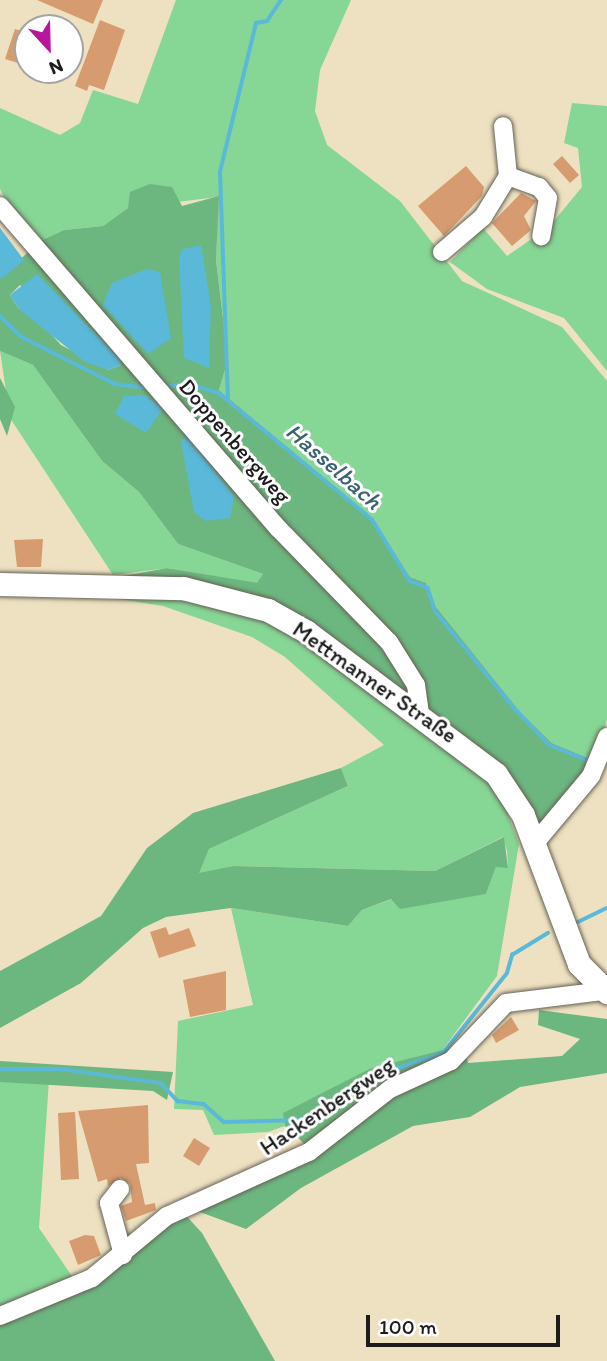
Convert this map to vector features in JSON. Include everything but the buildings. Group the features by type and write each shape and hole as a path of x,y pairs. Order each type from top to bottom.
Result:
{"main road":[{"name":"Mettmanner Straße","path":"0,584 163,586 249,604 284,617 421,712 496,774 535,843 579,964 606,992"}],"street":[{"path":"442,252 483,217 508,176 503,125"},
{"path":"508,176 539,187 548,198 541,236"},
{"name":"Doppenbergweg","path":"0,206 168,401 389,642 416,685 421,712"},
{"path":"535,843 591,776 605,744"},
{"name":"Hackenbergweg","path":"0,1316 62,1294 123,1255 167,1216 270,1174 390,1089 451,1061 506,1003 606,992"},
{"path":"120,1189 109,1203 123,1255"}],"green space":[{"path":"176,0 351,0 320,70 315,111 327,145 400,201 462,281 562,327 607,381 607,720 593,760 552,743 521,713 429,598 425,583 410,577 373,519 219,390 228,360 216,260 218,197 128,208 103,226 64,230 40,241 9,208 0,189 0,108 60,135 80,123 93,90 138,104"},
{"path":"572,103 607,106 607,371 564,318 487,289 450,262 483,228 507,256 549,227 582,187 578,148 564,143"},
{"path":"150,184 172,187 182,206 219,196 216,260 228,360 219,390 373,519 410,577 426,583 429,598 521,713 552,743 593,760 542,826 292,613 113,578 167,568 257,583 263,574 178,544 139,492 102,461 33,365 0,351 0,278 40,241 64,230 103,226 128,208 130,192","holes":["20,285 121,365 108,370 61,345 34,315 19,309 10,295"]},
{"path":"0,351 33,365 102,461 139,492 178,544 263,574 258,584 168,568 113,575 10,418"},
{"path":"0,378 15,407 7,436 0,419"},
{"path":"75,592 171,595 273,620 499,790 519,844 497,976 441,1052 371,1068 284,1113 285,1126 268,1132 214,1135 203,1110 174,1109 178,1021 253,1005 231,908 348,926 362,910 392,899 486,894 496,867 508,867 507,851 503,837 435,871 233,866 198,874 209,849 348,786 341,768 384,745 285,657 252,637 163,606"},
{"path":"341,768 348,786 209,849 199,873 233,866 435,871 504,837 508,868 496,867 486,894 400,909 391,899 362,910 348,926 231,908 166,917 143,928 81,983 0,1028 0,971 101,916 147,848 193,813"},
{"path":"539,1010 607,1019 607,1073 520,1087 470,1117 413,1126 301,1188 246,1229 189,1208 310,1149 285,1126 283,1113 371,1068 464,1045 468,1063 562,1056 580,1039 538,1025"},
{"path":"0,1061 173,1072 167,1100 153,1091 0,1082"},
{"path":"49,1080 39,1228 76,1282 0,1313 0,1082"},
{"path":"180,1209 202,1233 275,1361 0,1361 0,1313 64,1295"}],"water":[{"path":"0,228 24,260 3,278 0,278"},
{"path":"201,245 211,306 209,368 184,358 179,258 182,249"},
{"path":"147,269 160,272 171,338 148,354 103,305 112,283"},
{"path":"37,274 119,358 121,365 108,370 85,362 19,309 10,295"},
{"path":"144,395 163,408 146,433 115,414 124,396"},
{"path":"187,436 234,496 230,518 206,521 194,512 181,441"}],"waterway":[{"path":"228,401 220,172 256,23 267,21 281,0"},
{"name":"Hasselbach","path":"0,316 22,337 115,384 149,388"},
{"name":"Hasselbach","path":"164,387 189,384 219,393 372,519 410,581 428,588 436,612 517,711 550,745 592,762"},
{"path":"578,922 607,908"},
{"path":"0,1069 61,1069 161,1083 178,1101 204,1104 224,1122 301,1120 328,1112 360,1081 443,1053 507,973 512,955 548,933"}]}
